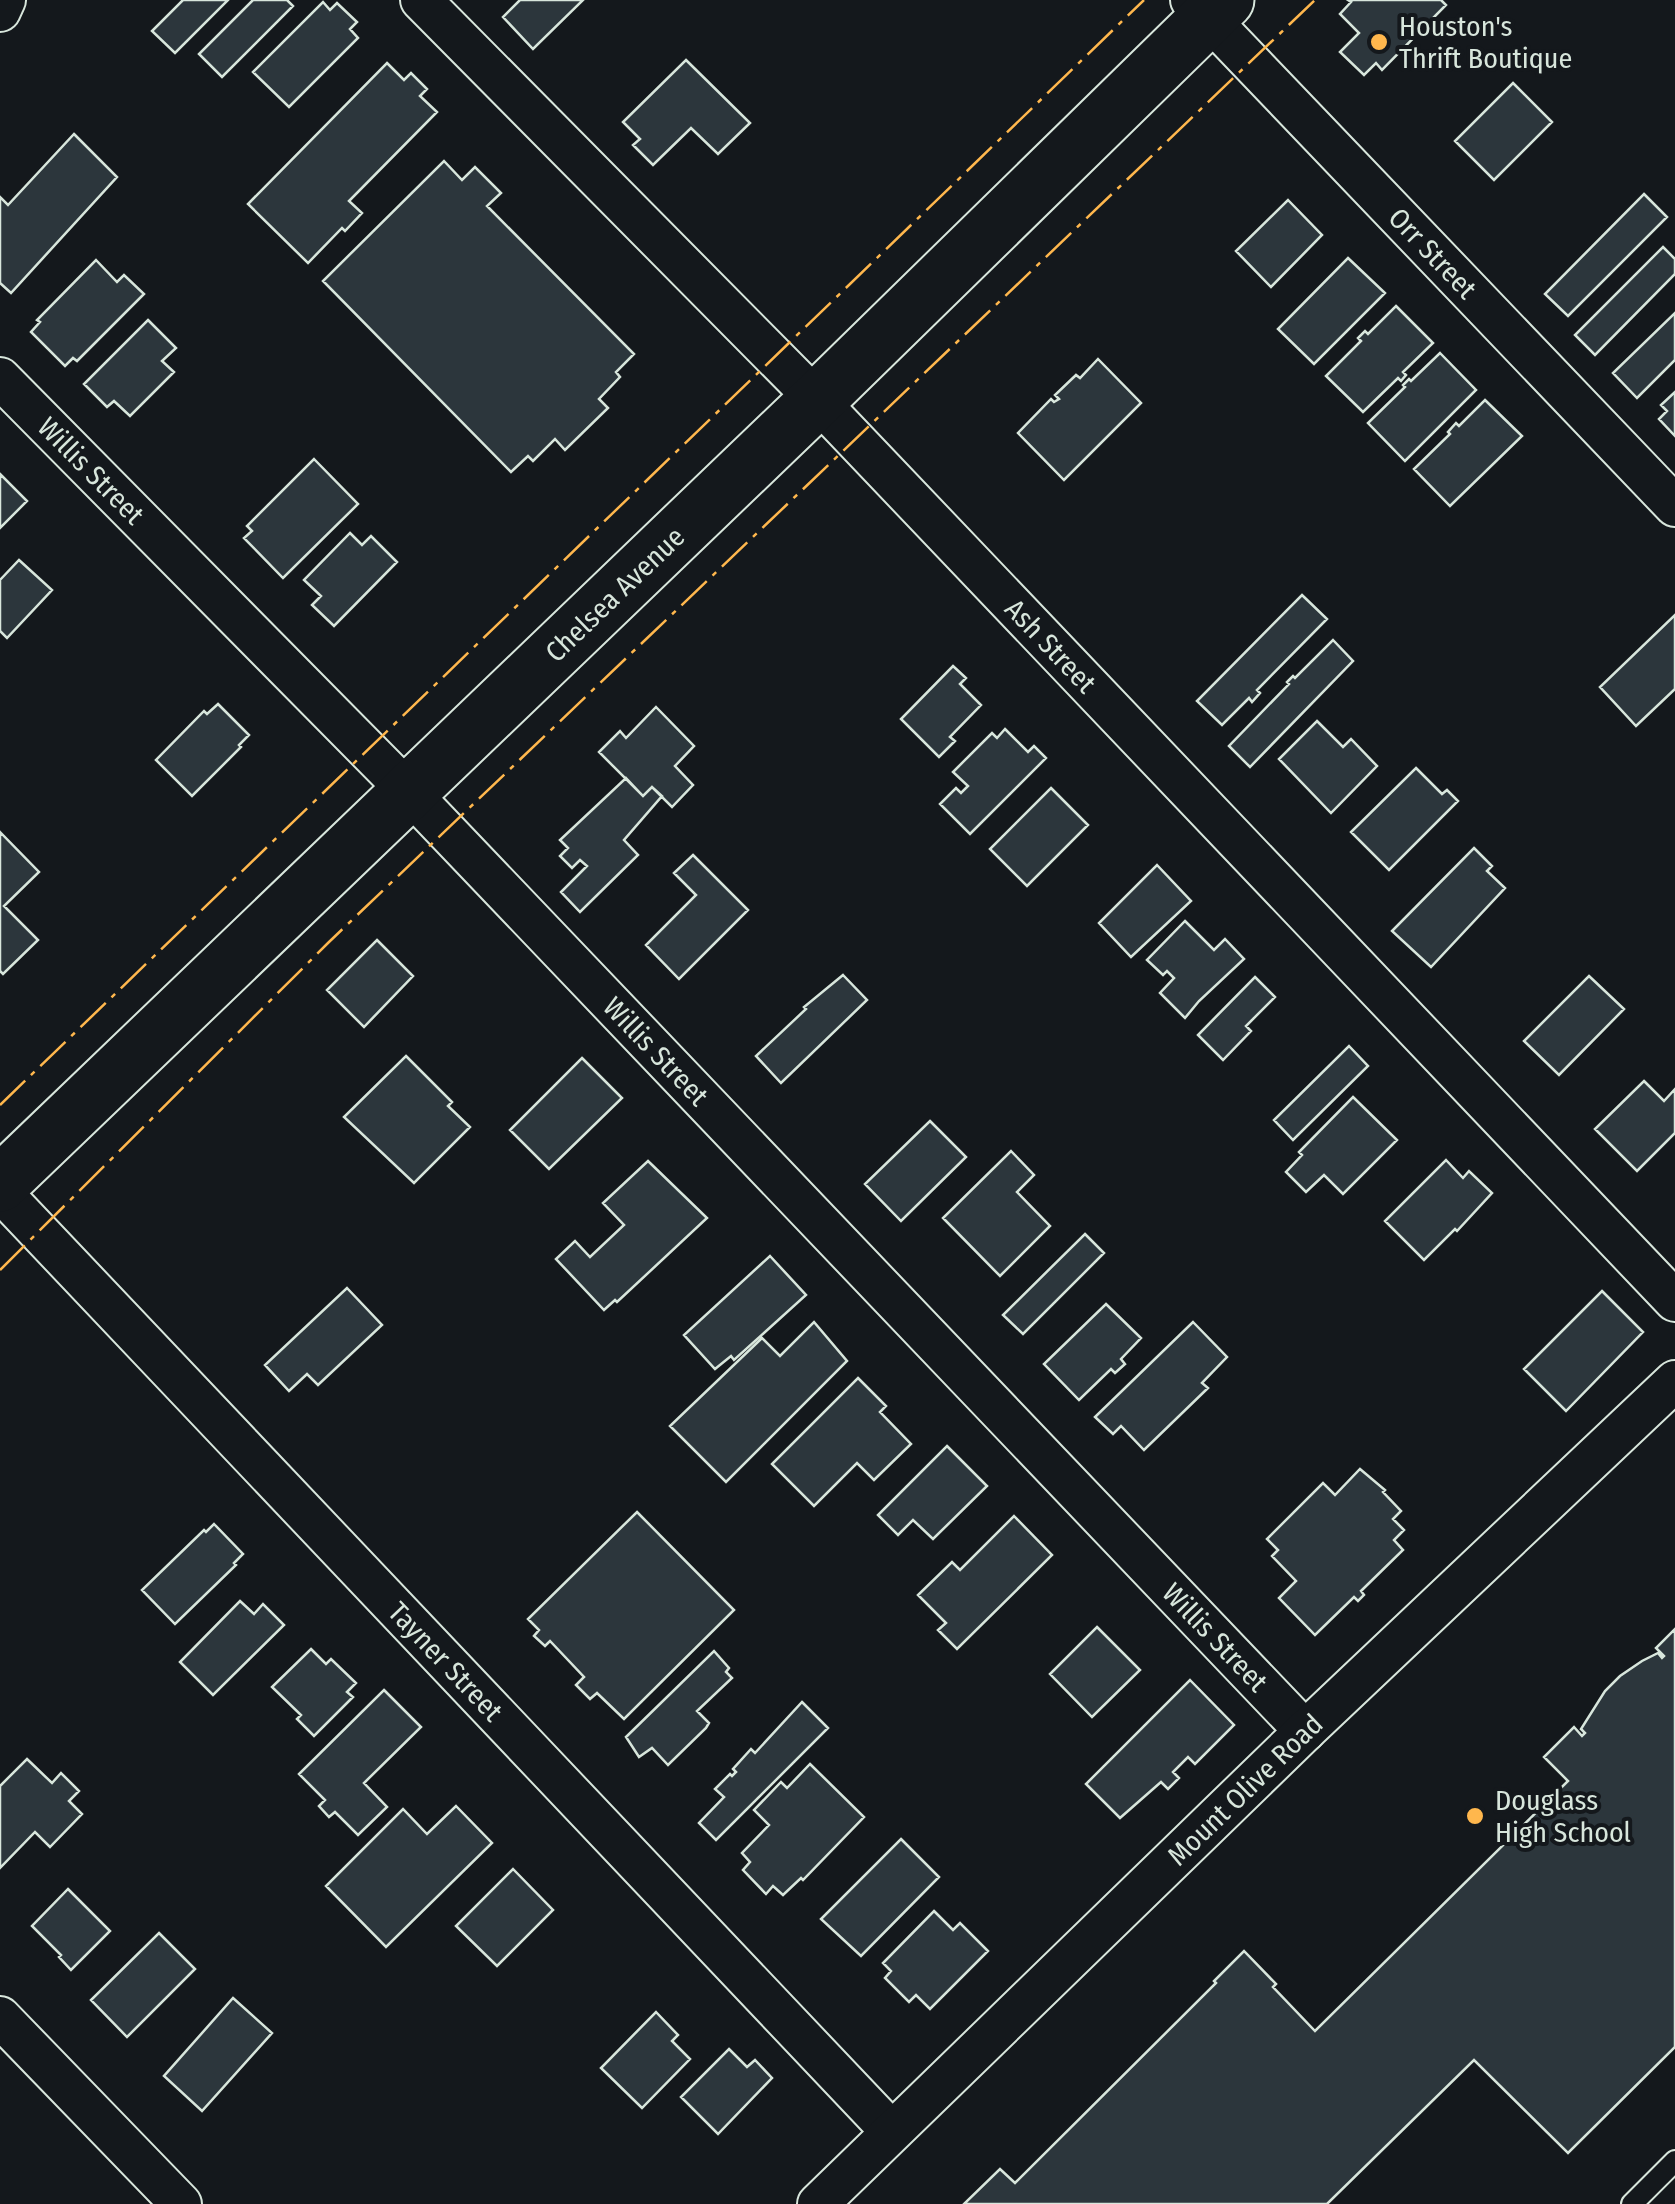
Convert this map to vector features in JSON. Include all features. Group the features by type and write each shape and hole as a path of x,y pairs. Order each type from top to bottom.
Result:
{"main road":[{"name":"Chelsea Avenue","path":"0,1188 817,400 1208,6"}],"street":[{"path":"0,11 5,0"},
{"name":"Ash Street","path":"421,0 817,400 1675,1301"},
{"name":"Orr Street","path":"1208,6 1675,506"},
{"name":"Willis Street","path":"0,378 409,792 1305,1731"},
{"name":"Tayner Street","path":"0,1188 892,2130"},
{"name":"Mount Olive Road","path":"818,2204 1305,1731 1675,1381"},
{"path":"0,2016 181,2204"}],"lane":[{"path":"1632,2204 1675,2160"}],"building":[{"path":"183,0 228,0 175,53 152,31"},
{"path":"253,0 287,0 293,6 222,77 199,54"},
{"path":"520,0 583,0 533,49 503,17"},
{"name":"Houston's Thrift Boutique","path":"1348,0 1441,0 1446,5 1382,70 1376,63 1364,75 1340,52 1359,33 1340,14 1351,2"},
{"path":"323,2 330,10 337,3 357,22 350,29 358,38 289,107 253,72"},
{"path":"686,60 750,123 718,154 691,128 653,165 633,145 640,139 623,122"},
{"path":"387,63 404,80 411,73 427,89 420,96 437,112 349,201 362,213 308,263 248,204"},
{"path":"1513,83 1552,122 1494,180 1455,141"},
{"path":"74,134 117,177 11,293 0,283 0,197 8,205"},
{"path":"444,161 462,180 475,167 501,193 487,206 634,354 616,372 620,377 599,399 608,408 565,450 555,439 533,461 528,456 511,472 323,281"},
{"path":"1644,194 1667,217 1568,316 1545,294"},
{"path":"1288,200 1322,235 1271,287 1236,251"},
{"path":"1663,247 1675,259 1675,274 1595,355 1575,335"},
{"path":"1348,258 1385,293 1314,364 1278,329"},
{"path":"96,260 117,282 124,275 144,294 77,361 73,358 65,366 31,332 40,322 37,320"},
{"path":"1396,306 1433,343 1403,372 1406,375 1401,381 1398,378 1363,412 1326,376 1361,341 1358,338 1365,331 1368,334"},
{"path":"1675,313 1675,360 1637,398 1613,373"},
{"path":"148,320 176,348 162,361 174,372 130,416 114,401 107,407 84,384"},
{"path":"1440,353 1476,390 1405,461 1368,423"},
{"path":"1098,359 1141,403 1064,480 1018,433 1051,399 1059,399 1055,395 1076,375 1080,378"},
{"path":"1675,392 1675,436 1659,419 1667,411 1661,405"},
{"path":"1485,400 1522,436 1450,506 1414,469 1456,423 1459,426"},
{"path":"314,459 358,504 283,578 244,538 252,531 247,526"},
{"path":"0,474 27,501 0,528"},
{"path":"350,533 362,545 371,536 397,562 334,626 312,605 321,596 304,580"},
{"path":"19,560 52,590 7,638 0,631 0,580"},
{"path":"1302,595 1327,619 1257,690 1260,693 1252,702 1249,698 1222,725 1197,701"},
{"path":"1675,615 1675,689 1636,726 1600,687"},
{"path":"1333,640 1353,661 1250,767 1229,746 1287,682"},
{"path":"953,666 966,678 960,684 981,705 950,737 955,741 939,757 901,719"},
{"path":"218,704 249,735 192,796 156,760 204,711 207,714"},
{"path":"656,707 694,746 675,766 693,785 672,807 652,787 643,796 599,752 620,731 626,738"},
{"path":"1317,721 1343,747 1351,739 1377,766 1331,813 1279,759"},
{"path":"1005,729 1028,752 1034,746 1046,758 970,834 940,804 956,788 961,793 968,786 953,772 992,733 997,738"},
{"path":"1416,768 1442,794 1447,790 1458,801 1389,870 1351,832"},
{"path":"626,778 643,796 652,787 662,796 624,840 638,855 580,912 561,892 587,866 580,860 572,868 560,856 568,848 560,840"},
{"path":"1051,788 1088,825 1027,886 990,849"},
{"path":"0,832 39,872 4,906 38,940 3,974 0,971"},
{"path":"1474,848 1492,866 1487,871 1505,888 1431,967 1392,931"},
{"path":"693,855 748,910 679,979 646,945 696,895 674,873"},
{"path":"1157,865 1191,901 1131,957 1099,923"},
{"path":"1185,921 1214,950 1225,939 1244,959 1185,1018 1160,993 1174,978 1167,971 1163,975 1147,960"},
{"path":"377,940 413,976 364,1027 327,990"},
{"path":"843,975 867,1000 781,1083 756,1056 804,1007"},
{"path":"1589,976 1624,1009 1559,1075 1524,1041"},
{"path":"1255,977 1275,997 1246,1026 1251,1031 1223,1060 1198,1035"},
{"path":"1349,1046 1368,1066 1293,1140 1274,1120"},
{"path":"406,1056 452,1102 448,1106 470,1127 414,1183 344,1117"},
{"path":"582,1058 622,1098 549,1169 510,1130"},
{"path":"1644,1081 1664,1101 1675,1089 1675,1133 1637,1171 1595,1129"},
{"path":"1353,1097 1397,1140 1343,1194 1324,1175 1306,1192 1286,1172 1302,1155 1299,1152"},
{"path":"930,1121 966,1157 901,1221 865,1184"},
{"path":"1011,1151 1034,1175 1017,1192 1050,1226 1000,1276 943,1218"},
{"path":"1446,1160 1463,1178 1469,1171 1492,1193 1424,1260 1385,1221"},
{"path":"648,1161 707,1218 604,1310 556,1259 575,1241 590,1257 624,1225 603,1203"},
{"path":"1085,1234 1104,1253 1023,1334 1003,1315"},
{"path":"770,1256 806,1295 734,1360 731,1356 715,1369 684,1335"},
{"path":"347,1288 382,1325 318,1385 307,1374 289,1391 265,1365"},
{"path":"1602,1291 1643,1332 1566,1411 1524,1369"},
{"path":"1106,1304 1141,1338 1121,1359 1125,1364 1115,1373 1111,1369 1079,1400 1044,1364"},
{"path":"814,1322 847,1361 726,1482 670,1426 762,1338 780,1356"},
{"path":"1193,1322 1227,1357 1202,1383 1208,1388 1144,1450 1121,1426 1113,1434 1095,1417"},
{"path":"858,1378 886,1406 880,1412 911,1444 874,1480 857,1463 814,1506 772,1464"},
{"path":"947,1446 987,1486 933,1539 913,1520 898,1535 878,1515"},
{"path":"1360,1469 1385,1490 1401,1511 1393,1519 1404,1530 1394,1540 1403,1550 1361,1591 1364,1595 1358,1601 1354,1597 1315,1635 1279,1598 1296,1581 1272,1556 1278,1550 1267,1539 1323,1483 1335,1495"},
{"path":"637,1512 734,1610 624,1719 597,1693 590,1699 576,1685 584,1677 550,1641 545,1646 534,1636 539,1630 528,1619"},
{"path":"1014,1516 1052,1555 957,1649 938,1630 946,1623 918,1595 952,1562 960,1570"},
{"path":"214,1524 243,1554 175,1624 142,1590"},
{"path":"240,1601 254,1614 263,1604 284,1625 213,1695 180,1662"},
{"path":"1097,1627 1140,1670 1092,1717 1050,1674"},
{"path":"1675,1629 1675,2047 1568,2153 1474,2060 1327,2204 964,2204 1000,2169 1015,2183 1244,1951 1315,2031 1568,1781 1544,1757 1574,1727 1582,1736 1585,1733 1581,1729 1605,1691 1620,1676 1658,1653 1662,1658 1656,1648"},
{"path":"311,1649 326,1664 331,1659 356,1683 347,1692 353,1697 314,1736 297,1719 301,1715 272,1687"},
{"path":"714,1651 729,1668 726,1672 732,1678 697,1711 709,1723 706,1728 668,1765 652,1748 639,1757 626,1737"},
{"path":"1190,1680 1234,1725 1195,1764 1188,1757 1173,1772 1179,1778 1168,1789 1161,1782 1120,1818 1086,1784"},
{"path":"384,1690 421,1727 364,1783 387,1807 358,1835 335,1812 329,1817 319,1806 325,1800 299,1774"},
{"path":"802,1702 828,1728 716,1840 699,1823 724,1797 715,1789"},
{"path":"27,1759 52,1783 61,1773 79,1791 69,1801 82,1814 50,1847 35,1832 0,1868 0,1786"},
{"path":"810,1764 864,1817 803,1880 783,1895 773,1886 766,1894 743,1870 750,1862 742,1853 769,1825 754,1810 781,1782 787,1788"},
{"path":"456,1806 492,1843 386,1947 326,1886 403,1809 427,1834"},
{"path":"901,1839 939,1877 861,1956 821,1919"},
{"path":"513,1869 553,1910 497,1966 456,1926"},
{"path":"68,1889 110,1931 71,1970 32,1926"},
{"path":"934,1911 953,1930 960,1923 988,1951 930,2009 916,1995 909,2002 885,1978 891,1971 883,1963"},
{"path":"159,1933 195,1969 127,2037 91,2000"},
{"path":"233,1998 272,2033 202,2111 164,2076"},
{"path":"656,2012 678,2035 672,2041 690,2059 642,2108 601,2068"},
{"path":"729,2049 747,2067 755,2060 772,2078 718,2134 681,2097"}],"power":[{"path":"0,1105 1144,0"},
{"path":"0,1270 329,942 1315,0"}],"place":[{"name":"Houston's Thrift Boutique","path":"1379,42"},
{"name":"Douglass High School","path":"1475,1816"}]}
